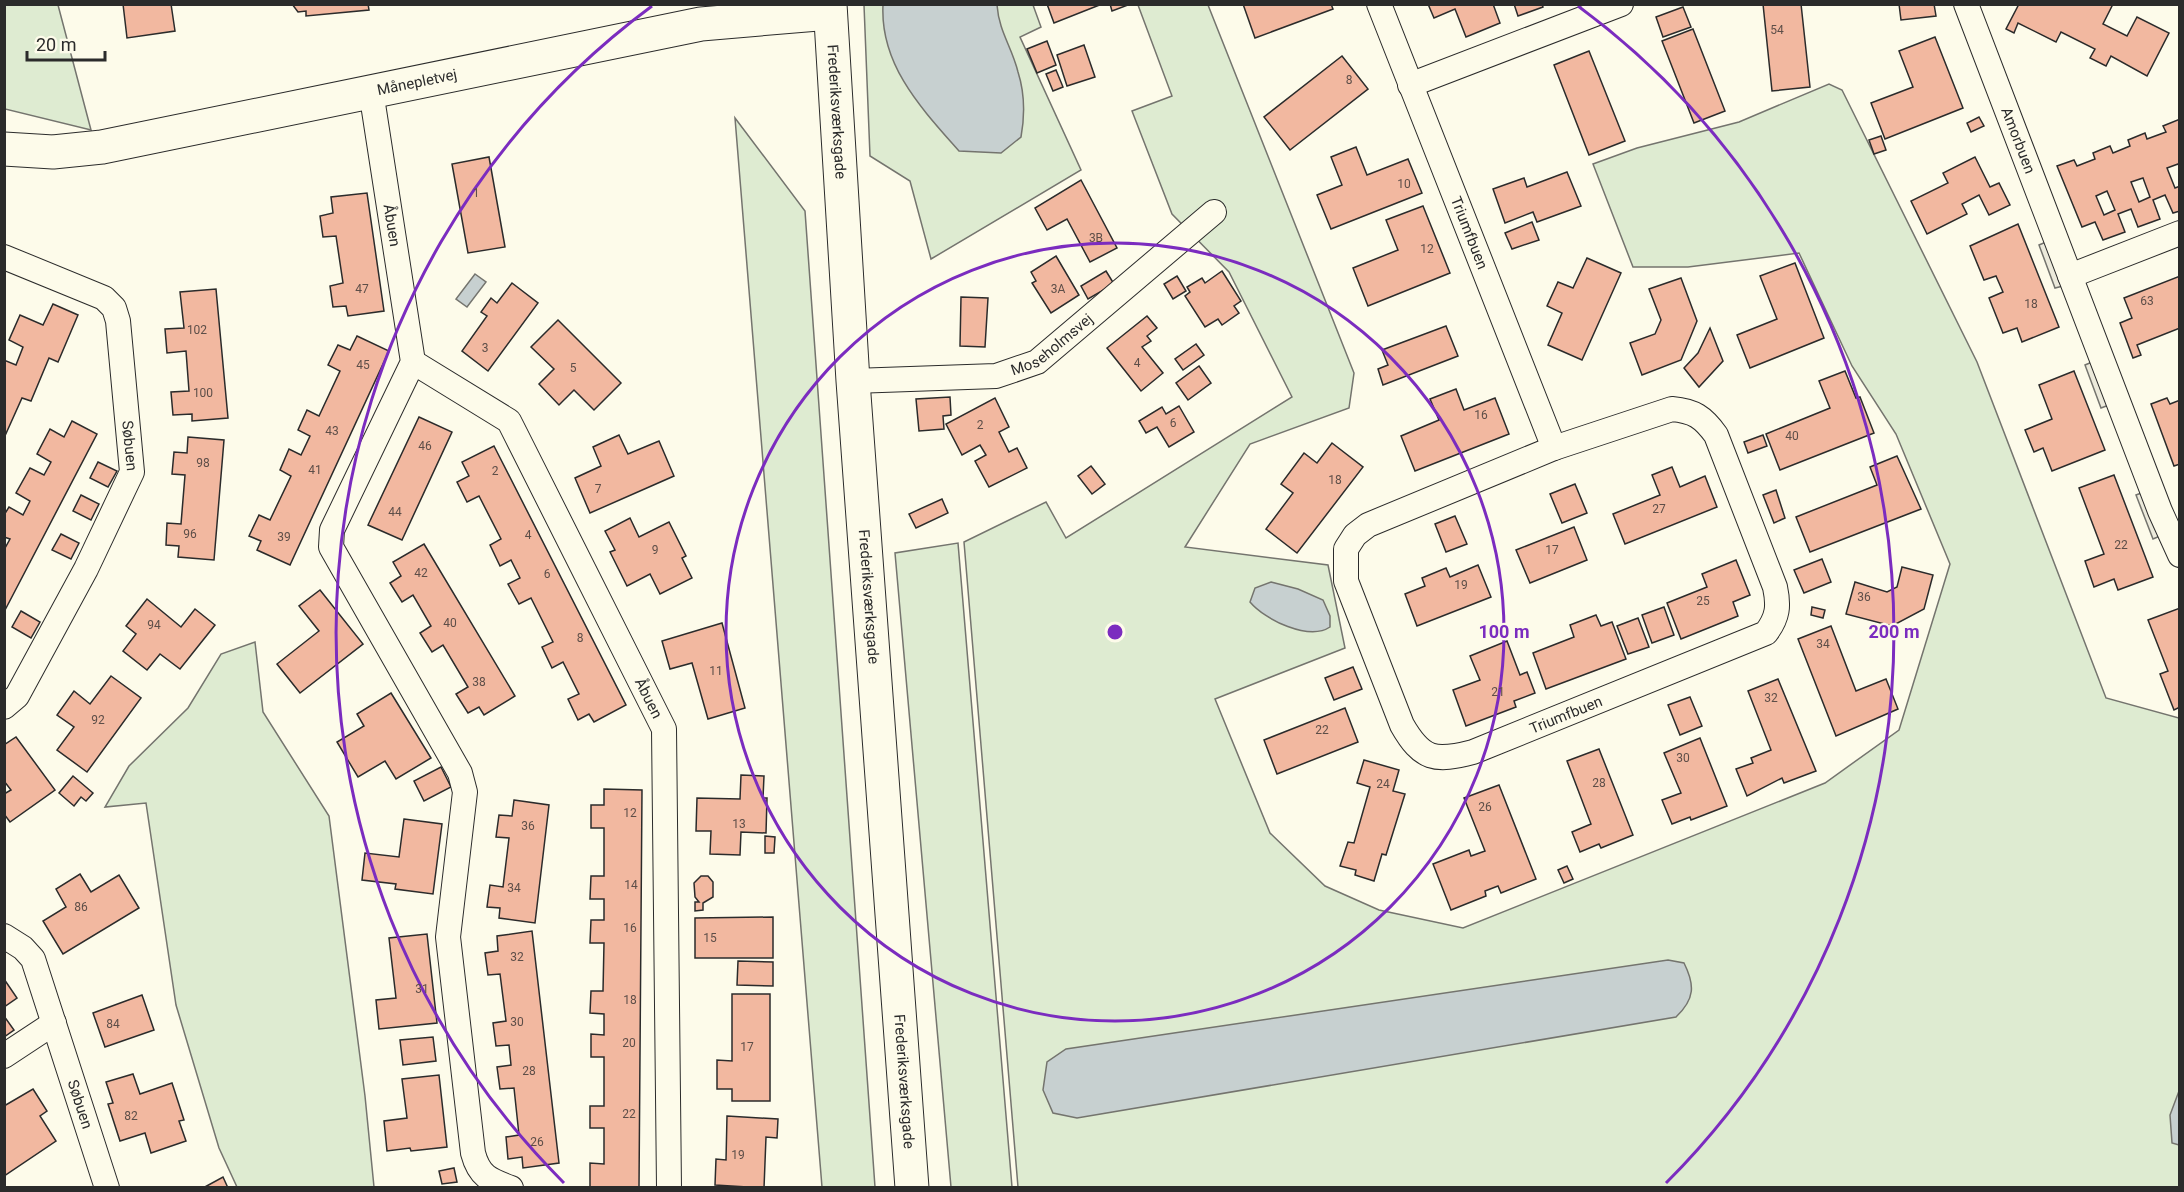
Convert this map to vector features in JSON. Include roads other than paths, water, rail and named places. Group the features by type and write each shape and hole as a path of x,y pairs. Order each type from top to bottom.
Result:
{"street":[{"name":"Triumfbuen","path":"1379,4 1554,448"},
{"path":"1410,86 1621,4"},
{"name":"Amorbuen","path":"1966,4 2070,276 2170,507 2180,555"},
{"name":"Månepletvej","path":"4,148 53,152 102,147 701,24 830,9"},
{"name":"Frederiksværksgade","path":"830,9 853,381 912,1188"},
{"name":"Åbuen","path":"371,91 413,362 508,422 664,729 669,1188"},
{"name":"Moseholmsvej","path":"853,381 996,376 1037,362 1214,212"},
{"path":"2070,276 2180,233"},
{"name":"Søbuen","path":"4,256 104,298 114,308 118,321 132,472 86,569 41,652 17,696 4,707"},
{"path":"413,362 332,530 331,547 460,773 465,792 448,937 473,1153 481,1174 511,1188"},
{"name":"Triumfbuen","path":"1672,409 1688,410 1704,418 1716,435 1775,587 1778,603 1776,619 1766,633 1751,641 1473,752 1454,757 1424,753 1414,747 1402,725 1346,581 1346,549 1355,535 1368,525 1554,448 1672,409"},
{"name":"Søbuen","path":"4,936 23,948 33,959 107,1188"},
{"path":"4,1056 54,1023"}]}
